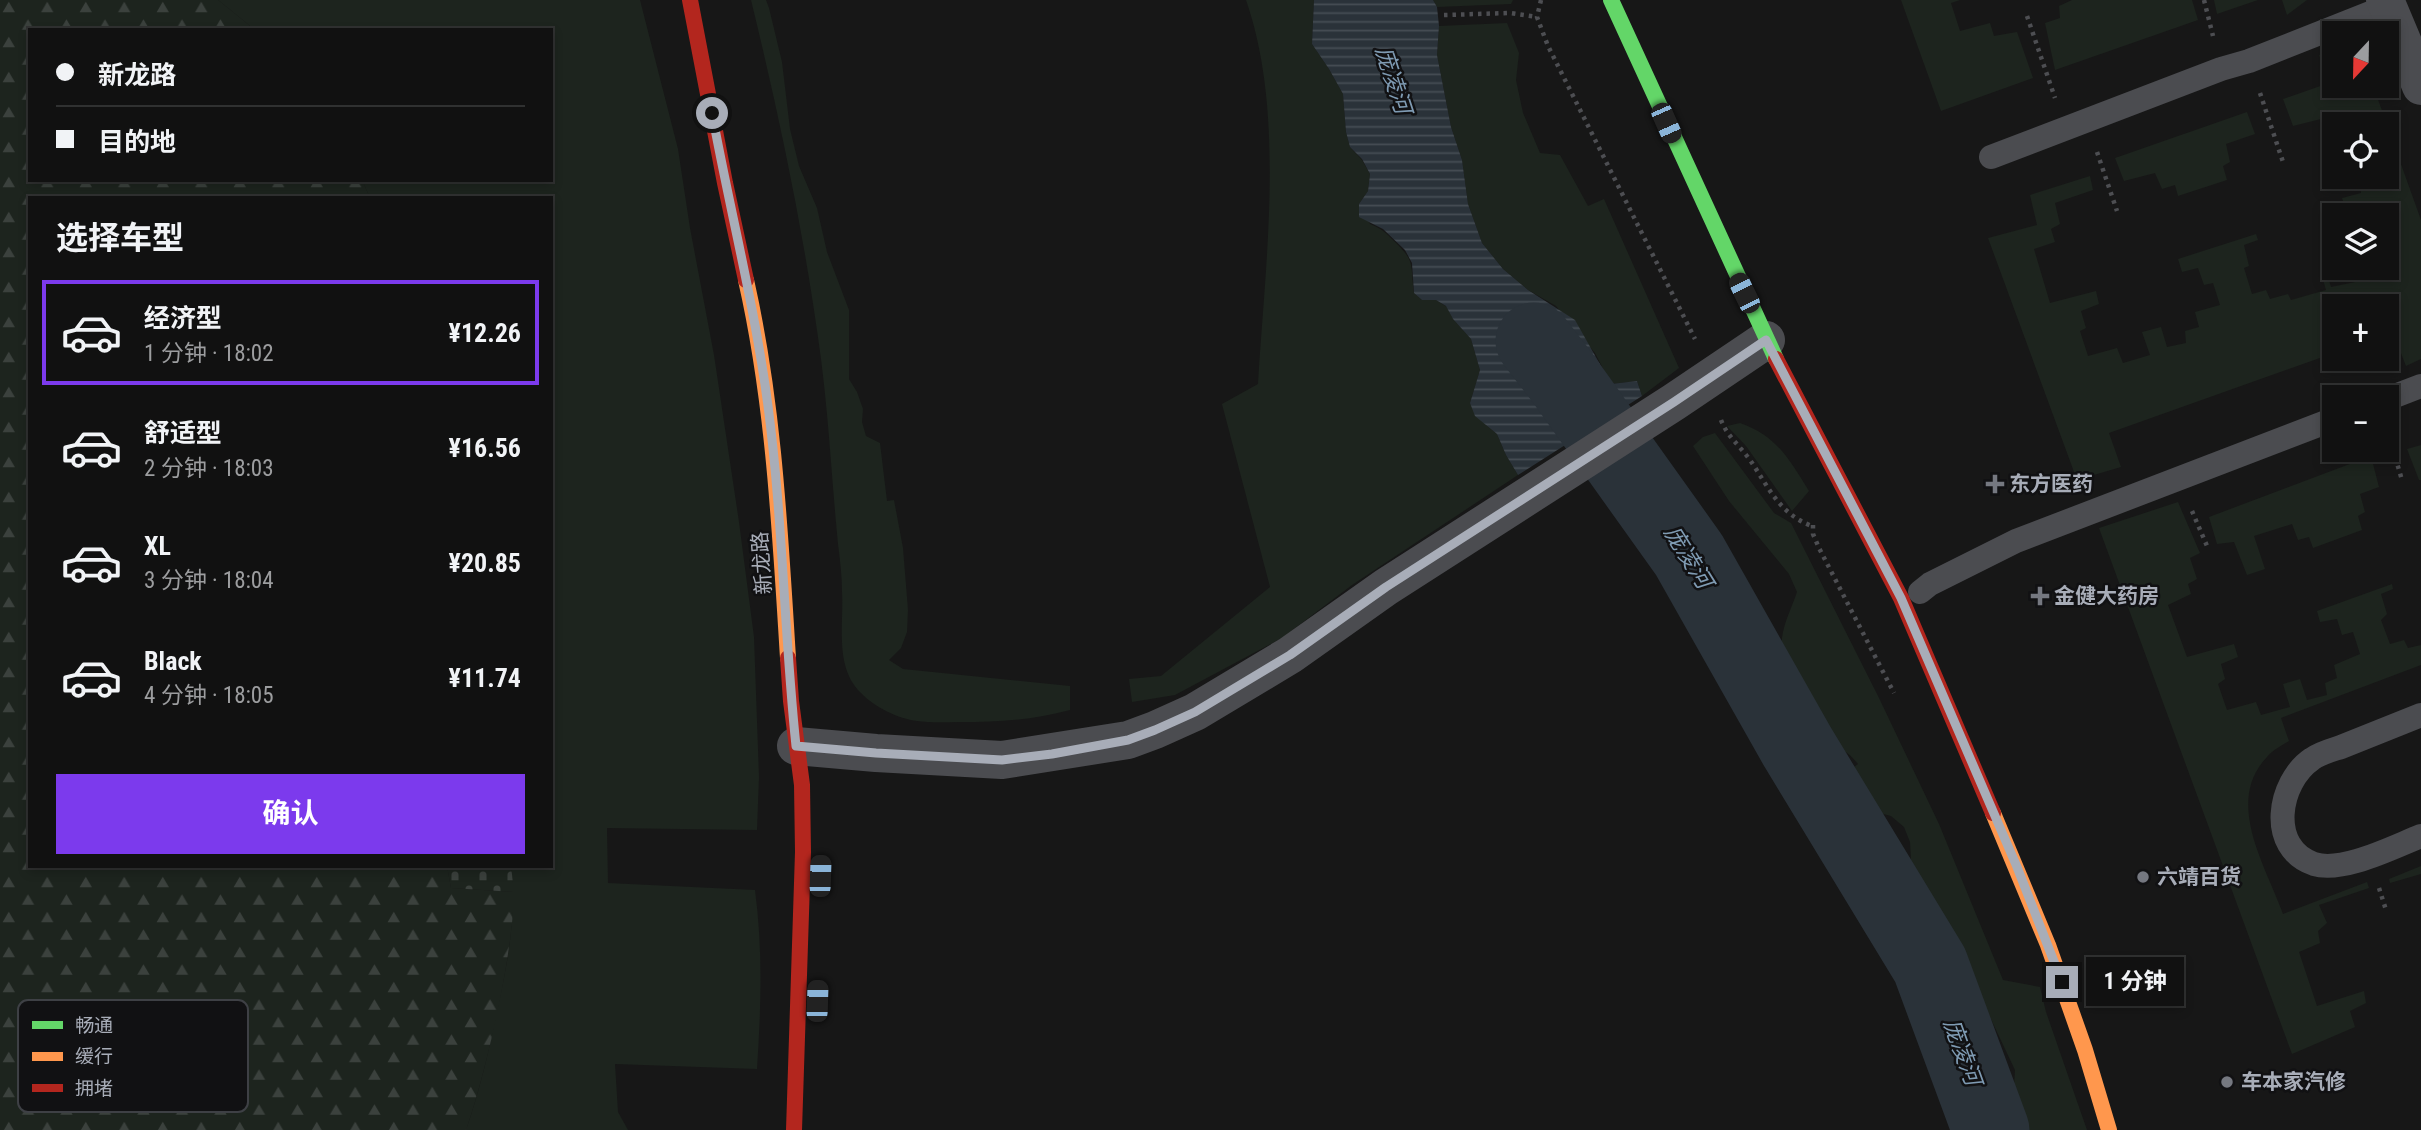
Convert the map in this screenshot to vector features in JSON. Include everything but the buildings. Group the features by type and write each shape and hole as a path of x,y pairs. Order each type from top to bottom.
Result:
{"street":[{"name":"新龙路","path":"690,0 725,183 754,315 768,406 778,505 810,747 802,785 803,852 794,1130"},
{"path":"1611,0 1766,340 1901,598 1947,702 2048,945 2085,1050 2109,1130"},
{"path":"2387,3 2421,86"},
{"path":"810,747 1002,760 1128,740 1195,712 1290,655 1386,587 1766,340"}],"lane":[{"path":"1991,157 2221,69 2249,61 2387,3"},
{"path":"2399,394 2421,386"},
{"path":"1920,592 1930,583 2016,541 2322,424"},
{"path":"2421,715 2312,758 2291,781 2282,807 2283,833 2297,855 2315,864 2336,865 2369,858 2421,836"}],"path":[{"path":"1541,0 1536,17 1702,353 1689,392 1750,460 1773,497 1792,516 1812,526"},
{"path":"1444,15 1510,13 1536,17"},
{"path":"2027,16 2117,211"},
{"path":"2249,61 2284,165"},
{"path":"2397,462 2402,480"}],"green space":[{"path":"0,0 218,0 253,28 28,28 28,182 363,182 369,196 28,196 28,868 447,868 451,888 514,892 506,969 497,1015 466,1130 0,1130"},
{"path":"218,0 640,0 678,149 714,355 754,637 759,777 757,830 607,828 608,883 755,890 759,935 760,1024 757,1069 615,1064 618,1112 628,1130 466,1130 486,1059 507,960 513,904 511,868 553,868 553,196 369,196 363,182 553,182 553,28 253,28"},
{"path":"751,0 766,0 769,8 782,62 790,129 799,166 817,208 827,252 849,310 849,379 863,409 862,422 866,436 880,443 887,501 894,500 903,548 908,610 907,632 901,648 889,660 903,669 1070,686 1070,710 1002,721 910,720 887,712 866,698 847,671 842,645 842,580 815,314 791,179"},
{"path":"1246,0 1314,0 1312,44 1343,94 1350,147 1370,174 1368,191 1359,204 1370,224 1387,234 1408,258 1412,268 1414,293 1422,300 1436,300 1447,307 1453,319 1471,339 1480,370 1470,403 1486,425 1497,434 1518,475 1352,585 1282,638 1175,695 1132,702 1129,679 1161,676 1270,587 1222,404 1258,384 1268,240 1270,190 1266,91"},
{"path":"1433,0 1513,0 1511,4 1437,7"},
{"path":"1901,0 1960,0 1951,3 1960,31 1990,23 1994,36 2017,32 2033,78 1941,111"},
{"path":"2072,0 2192,0 2198,20 2055,70 2045,23 2060,18 2059,6"},
{"path":"2214,0 2258,0 2217,14"},
{"path":"2282,0 2307,0 2287,15"},
{"path":"1507,23 1519,53 1516,80 1523,113 1540,153 1560,155 1588,206 1604,199 1679,368 1642,396 1637,381 1611,384 1595,353 1556,306 1528,290 1503,269 1482,243 1468,204 1462,160 1451,127 1437,55 1439,26"},
{"path":"2322,85 2322,98 2377,98 2383,112 2322,112 2322,119 2293,126 2283,99"},
{"path":"2247,112 2255,134 2226,144 2230,162 2223,166 2227,180 2178,196 2175,185 2162,189 2155,173 2124,181 2115,158"},
{"path":"2399,159 2421,220 2421,359 2406,366 2399,348 2399,294 2322,294 2322,357 2109,433 2121,467 2077,480 1988,238 2037,225 2030,195 2090,176 2093,190 2055,203 2060,224 2051,229 2055,242 2034,249 2050,303 2096,291 2099,304 2081,311 2086,328 2080,331 2088,356 2117,348 2123,363 2150,355 2142,332 2161,327 2167,347 2186,343 2185,331 2199,327 2195,312 2220,305 2213,283 2204,285 2198,268 2182,272 2178,259 2256,234 2258,240 2244,245 2249,266 2244,268 2252,294 2266,290 2270,299 2288,294 2291,300 2326,290 2323,280 2329,280 2331,287 2360,280 2399,280 2399,203 2344,203 2342,198 2361,193 2360,189 2399,189"},
{"path":"1740,423 1753,428 1773,442 1809,491 1792,511 1746,446 1727,426"},
{"path":"1715,433 1774,513 1791,523 1939,824 2003,980 2040,987 2046,1012 2087,1130 2016,1130 2013,1104 2015,1070 1989,1015 1963,970 1960,944 1912,877 1910,842 1904,827 1891,816 1860,808 1848,795 1845,782 1850,770 1858,764 1843,750 1818,738 1796,705 1783,663 1782,638 1797,592 1789,574 1729,501 1693,446 1703,437"},
{"path":"2421,445 2421,480 2419,480 2407,449"},
{"path":"2355,462 2373,462 2379,487 2360,494 2365,512 2358,516 2362,530 2313,548 2309,537 2298,540 2292,524 2254,536 2265,569 2247,575 2234,542 2217,544 2209,517"},
{"path":"2178,502 2200,553 2190,558 2197,579 2188,584 2191,594 2168,605 2187,657 2234,644 2238,657 2221,664 2225,679 2218,684 2227,710 2256,702 2261,715 2290,707 2283,684 2300,679 2307,700 2327,695 2325,683 2337,678 2334,665 2360,654 2353,632 2342,635 2337,619 2320,622 2317,611 2392,584 2393,589 2381,594 2387,614 2381,620 2390,644 2404,640 2408,648 2421,645 2421,665 2281,718 2289,741 2269,755 2255,775 2249,794 2252,834 2283,914 2367,882 2369,888 2319,905 2327,923 2318,931 2320,943 2299,952 2317,1006 2364,991 2366,1003 2350,1011 2355,1027 2292,1054 2099,528"},
{"path":"2421,866 2421,874 2390,883 2389,879"},
{"path":"447,868 511,868 514,892 451,888"}],"water":[{"path":"1314,0 1433,0 1437,7 1439,26 1437,55 1451,127 1462,160 1468,204 1482,243 1503,269 1528,290 1575,320 1611,384 1637,381 1642,396 1518,475 1497,434 1475,416 1470,403 1480,370 1471,339 1453,319 1446,306 1436,300 1422,300 1414,293 1412,263 1405,250 1383,229 1359,217 1359,204 1368,191 1370,174 1362,159 1350,147 1343,94 1312,44"}],"waterway":[{"name":"庞凌河","path":"1534,341 1689,555 1797,746 1930,965 1991,1130"}],"traffic: fast":[{"path":"1611,0 1776,359"}],"traffic: slow":[{"path":"746,280 756,327 769,421 779,515 788,658"},
{"path":"1993,813 2048,945 2085,1050 2109,1130"}],"traffic: jam":[{"path":"690,0 746,280"},
{"path":"1776,359 1901,598 1993,813"},
{"path":"788,658 802,785 803,852 794,1130"}],"place":[{"name":"东方医药","path":"1995,484"},
{"name":"金健大药房","path":"2040,596"},
{"name":"六靖百货","path":"2143,877"},
{"name":"车本家汽修","path":"2227,1082"}],"route":[{"path":"712,113 754,315 768,406 785,583 796,746 1002,760 1128,740 1155,730 1195,712 1290,655 1386,587 1766,340 1901,598 2017,867 2062,982"}]}
